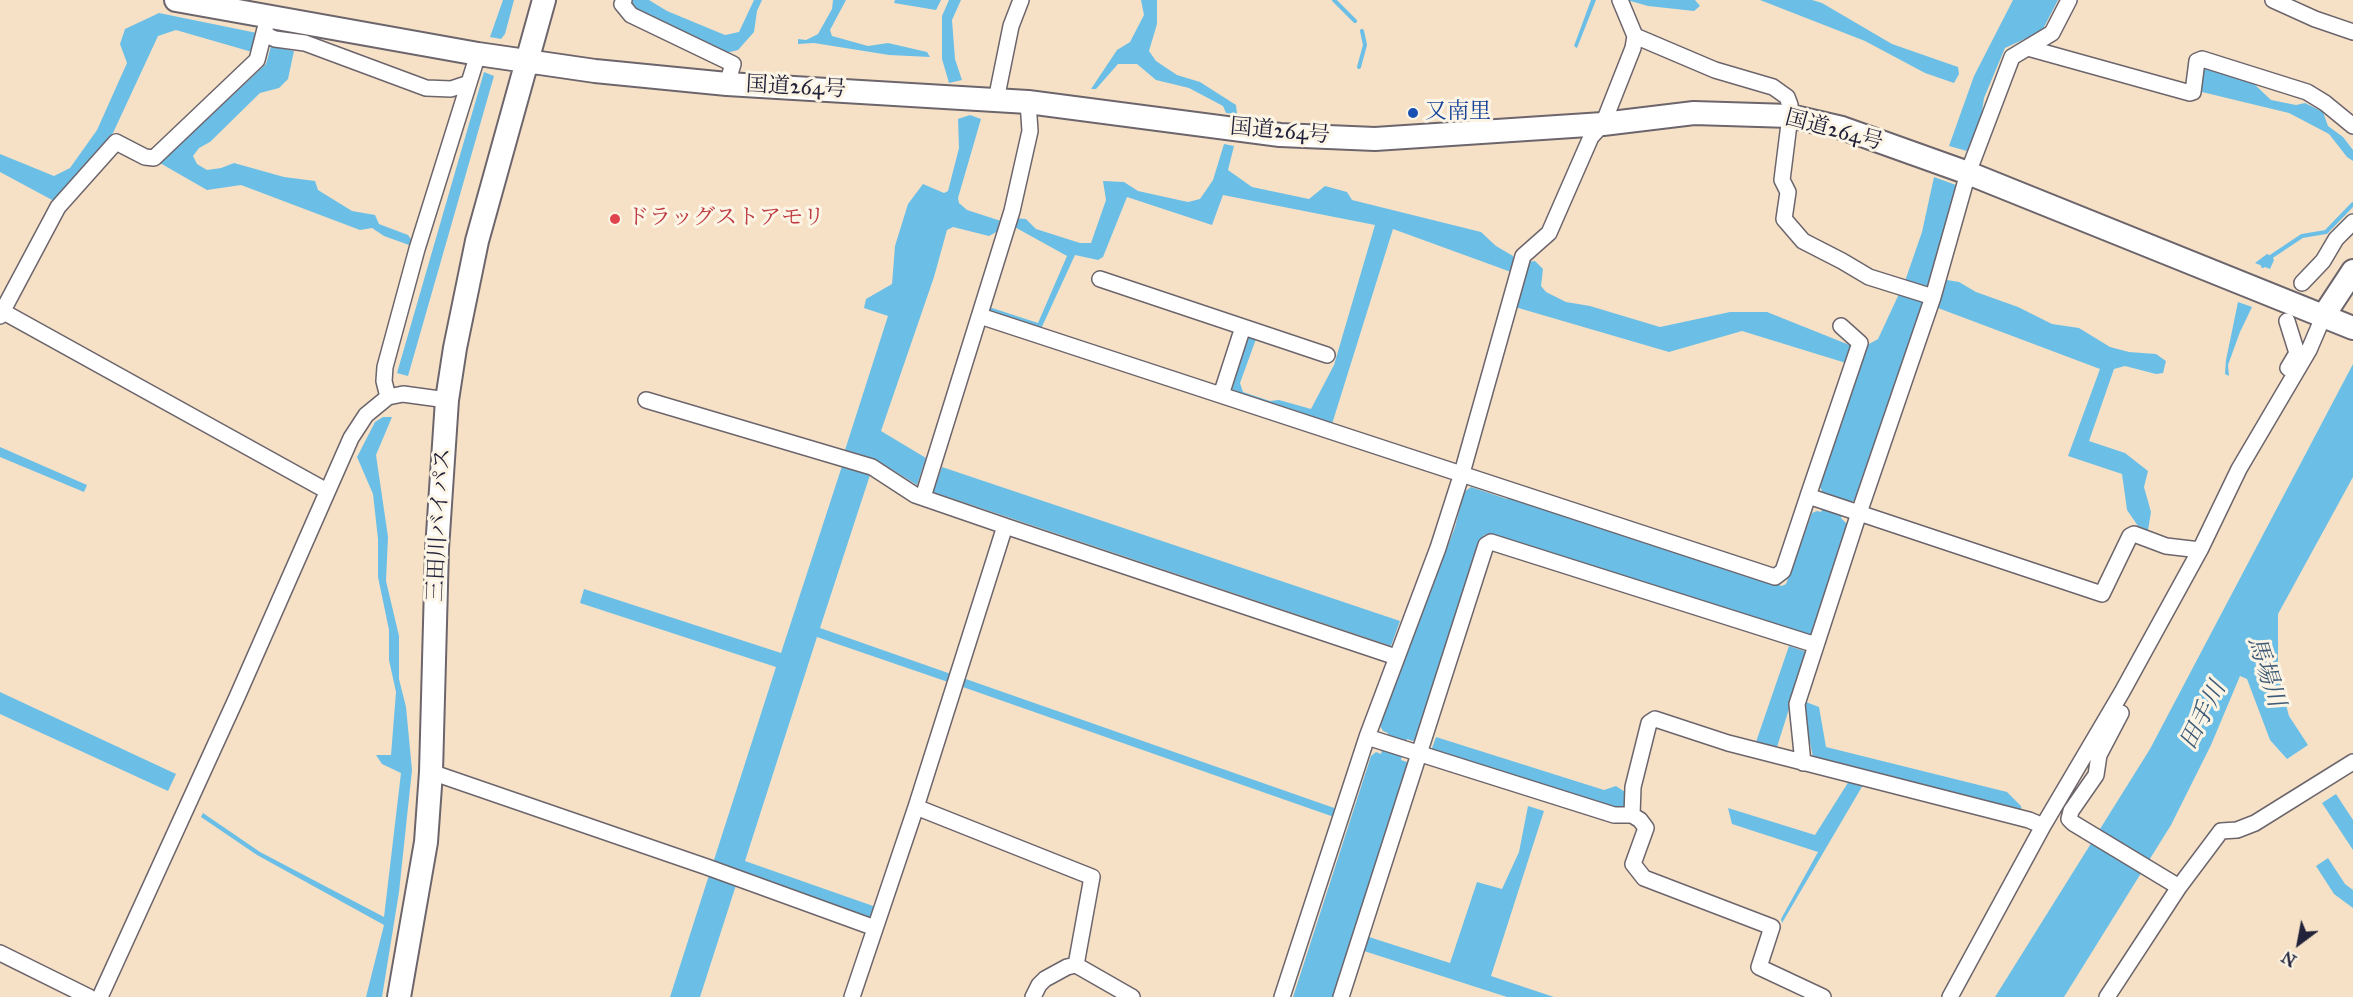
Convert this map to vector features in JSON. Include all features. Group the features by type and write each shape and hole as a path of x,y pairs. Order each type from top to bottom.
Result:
{"highway":[{"name":"国道264号","path":"176,0 266,25 595,70 727,84 1028,102 1292,136 1375,139 1603,124 1694,114 1790,116 1842,128 1968,173 2339,322"},
{"name":"三田川バイパス","path":"399,997 426,842 431,772 437,549 447,400 477,241 544,0"},
{"path":"2339,322 2351,268"}],"street":[{"path":"624,0 622,4 631,15 733,64 727,84"},
{"path":"996,100 1011,26 1021,0"},
{"path":"1282,997 1373,739 1396,657 1438,548 1462,473 1523,256 1549,233 1591,136 1603,124 1633,48 1635,36 1620,0"},
{"path":"1803,763 1797,704 1854,511 1929,295 1968,173 2012,57 2052,33 2069,0"},
{"path":"2273,0 2315,19 2353,32"},
{"path":"266,25 275,39 305,43 426,88 451,89 469,83"},
{"path":"266,25 257,60 154,158 145,157 116,142 58,207 1,314 327,491"},
{"path":"1635,36 1715,70 1773,87 1787,97 1790,116 1782,180 1788,192 1784,219 1803,242 1842,261 1869,278 1929,295"},
{"path":"2028,48 2190,93 2193,92 2197,61 2202,59 2307,92 2325,103 2353,126"},
{"path":"388,397 384,381 385,367 417,249 477,54"},
{"path":"923,497 1012,211 1030,131 1028,102"},
{"path":"2302,283 2323,261 2336,239 2353,222"},
{"path":"1100,279 1327,355"},
{"path":"981,316 1775,577 1783,572 1814,498 1860,343 1841,326"},
{"path":"2261,429 2267,404 2296,352 2286,321"},
{"path":"1950,997 2043,826 2122,692 2200,550 2261,429 2309,351 2339,322"},
{"path":"1221,395 1243,327"},
{"path":"100,997 351,438 366,415 388,397 403,394 447,400"},
{"path":"646,400 872,467 923,497 1396,657"},
{"path":"1814,498 2102,594 2130,536 2134,534 2166,546 2200,550"},
{"path":"852,997 916,807 1005,526"},
{"path":"1341,997 1413,752 1486,545 1491,542 1816,645"},
{"path":"2122,692 2128,701 2099,755 2096,775 2071,811 2069,819 2176,885"},
{"path":"1632,815 1633,787 1649,723 1655,719 1728,743 2029,820 2043,826"},
{"path":"1373,739 1614,815 1632,815 1646,828 1633,864 1644,878 1772,927 1759,967 1823,997"},
{"path":"2107,997 2176,885 2221,831 2237,830 2255,823 2353,762"},
{"path":"431,772 696,863 875,928"},
{"path":"916,807 1092,877 1076,965"},
{"path":"0,953 89,997"},
{"path":"1033,997 1045,979 1076,965"},
{"path":"1076,965 1132,997"}],"water":[{"path":"503,0 514,0 505,34 501,39 490,37"},
{"path":"630,0 649,0 667,11 725,35 739,32 754,0 762,0 757,11 754,32 738,50 726,53 639,12"},
{"path":"833,0 846,0 830,30 832,36 868,46 888,43 927,52 930,57 889,55 814,43 798,44 798,39 806,40 818,34 832,9"},
{"path":"895,0 941,0 936,10 894,3"},
{"path":"949,0 961,0 952,20 955,59 962,80 949,83 942,59 942,16"},
{"path":"1141,0 1157,0 1157,24 1149,51 1156,61 1177,75 1200,82 1236,105 1237,114 1226,113 1223,106 1189,88 1156,80 1137,64 1118,64 1096,89 1091,89 1117,50 1130,42 1144,15"},
{"path":"1591,0 1596,0 1577,48 1574,46"},
{"path":"1627,0 1695,0 1700,6 1694,11 1648,6"},
{"path":"1760,0 1812,0 1822,3 1892,44 1958,67 1959,74 1954,83 1925,73 1865,41"},
{"path":"2013,0 2058,0 2042,31 2005,48 1984,98 1981,118 1967,151 1949,146 1974,76"},
{"path":"159,13 257,33 252,52 176,30 158,36 113,133 54,201 0,172 0,154 54,176 70,168 97,130 127,63 120,44 125,29"},
{"path":"271,46 294,51 288,79 279,88 260,93 210,142 199,148 193,156 197,164 207,170 234,163 284,177 315,181 318,190 352,211 375,215 379,224 408,235 411,239 409,245 384,236 372,228 360,230 241,185 207,190 160,163 266,64"},
{"path":"2208,67 2253,83 2271,100 2296,105 2305,103 2323,112 2328,126 2343,137 2353,150 2353,161 2347,157 2329,134 2289,113 2202,92 2199,87 2202,72"},
{"path":"484,72 494,76 408,376 397,373"},
{"path":"970,115 981,119 958,198 959,203 967,210 1001,221 998,231 989,236 953,227 947,230 934,277 881,431 926,458 917,485 875,459 845,450 888,316 864,308 866,299 892,284 895,246 908,204 923,184 944,193 948,191 959,148 958,119"},
{"path":"1224,144 1234,146 1228,170 1252,187 1309,199 1325,186 1347,192 1352,200 1481,232 1496,246 1513,256 1511,272 1393,229 1332,424 1234,395 1232,387 1248,338 1253,337 1256,339 1240,383 1243,392 1270,401 1279,400 1311,409 1334,365 1375,225 1223,195 1212,225 1127,197 1103,257 1098,260 1075,255 1040,331 988,313 989,307 1038,323 1067,256 1011,225 1013,218 1026,219 1036,229 1080,243 1091,243 1106,200 1103,181 1124,182 1138,191 1188,202 1200,199 1213,180"},
{"path":"1934,177 1956,185 1938,254 1863,485 1857,499 1847,501 1841,518 1848,525 1814,631 1809,637 1801,635 1487,534 1483,536 1418,738 1413,741 1407,739 1401,760 1407,762 1409,767 1333,997 1293,997 1371,756 1376,752 1381,754 1388,733 1380,726 1389,694 1455,527 1464,492 1471,487 1507,499 1509,495 1782,586 1786,584 1812,513 1821,512 1827,495 1820,487 1824,471 1864,355 1869,344 1878,339 1905,281 1922,232"},
{"path":"2267,254 2274,260 2270,269 2255,263"},
{"path":"1535,261 1543,269 1541,286 1546,292 1566,302 1590,306 1660,327 1730,312 1767,312 1852,346 1846,363 1742,331 1669,352 1515,307 1527,262"},
{"path":"1947,280 1959,282 1976,292 2018,307 2052,324 2079,328 2110,347 2129,352 2156,354 2166,361 2163,373 2156,374 2125,366 2114,369 2089,441 2125,453 2148,471 2144,487 2151,512 2148,530 2138,526 2127,510 2122,474 2068,456 2100,369 1938,308"},
{"path":"2238,302 2252,307 2228,365 2229,376 2225,374 2226,360"},
{"path":"2353,364 2353,477 2278,614 2278,674 2289,716 2308,745 2287,759 2270,740 2247,679 2240,676 2211,745 2171,825 2064,997 1995,997 2150,749"},
{"path":"383,417 392,417 376,455 388,537 386,581 399,636 399,679 406,707 412,770 399,892 382,997 366,997 384,925 257,855 201,817 203,813 260,852 384,917 401,773 382,764 376,755 391,755 396,692 389,660 389,630 378,577 378,539 373,494 357,457 375,422"},
{"path":"0,447 87,485 84,492 0,457"},
{"path":"842,466 870,475 820,628 951,674 948,682 817,637 745,861 876,907 872,919 713,863 776,667 580,603 584,589 781,653"},
{"path":"942,467 1400,621 1391,646 933,492"},
{"path":"1789,646 1807,652 1777,747 1756,742"},
{"path":"963,678 1337,809 1334,817 960,686"},
{"path":"0,692 176,774 168,791 0,714"},
{"path":"1806,702 1819,707 1826,747 2007,792 2021,806 2022,812 1813,757 1803,708"},
{"path":"1436,737 1604,790 1616,786 1625,792 1625,806 1610,807 1431,751"},
{"path":"1849,781 1863,785 1782,923 1781,919 1818,852 1732,824 1728,808 1815,835"},
{"path":"2336,794 2353,820 2353,850 2322,803"},
{"path":"1528,806 1544,811 1491,976 1554,997 1507,997 1364,951 1369,937 1450,963 1477,882 1502,889 1519,852"},
{"path":"2328,858 2345,884 2353,890 2353,908 2334,894 2316,866"},
{"path":"710,872 737,882 700,997 670,997"}],"waterway":[{"path":"1334,0 1355,21"},
{"path":"1359,67 1365,45 1362,31"},
{"path":"2263,266 2272,256 2302,236 2326,232 2353,204"}],"place":[{"name":"又南里","path":"1413,113"},
{"name":"ドラッグストアモリ","path":"615,219"}],"water label":[{"name":"馬場川","path":"2265,672"},
{"name":"田手川","path":"2204,716"}]}
